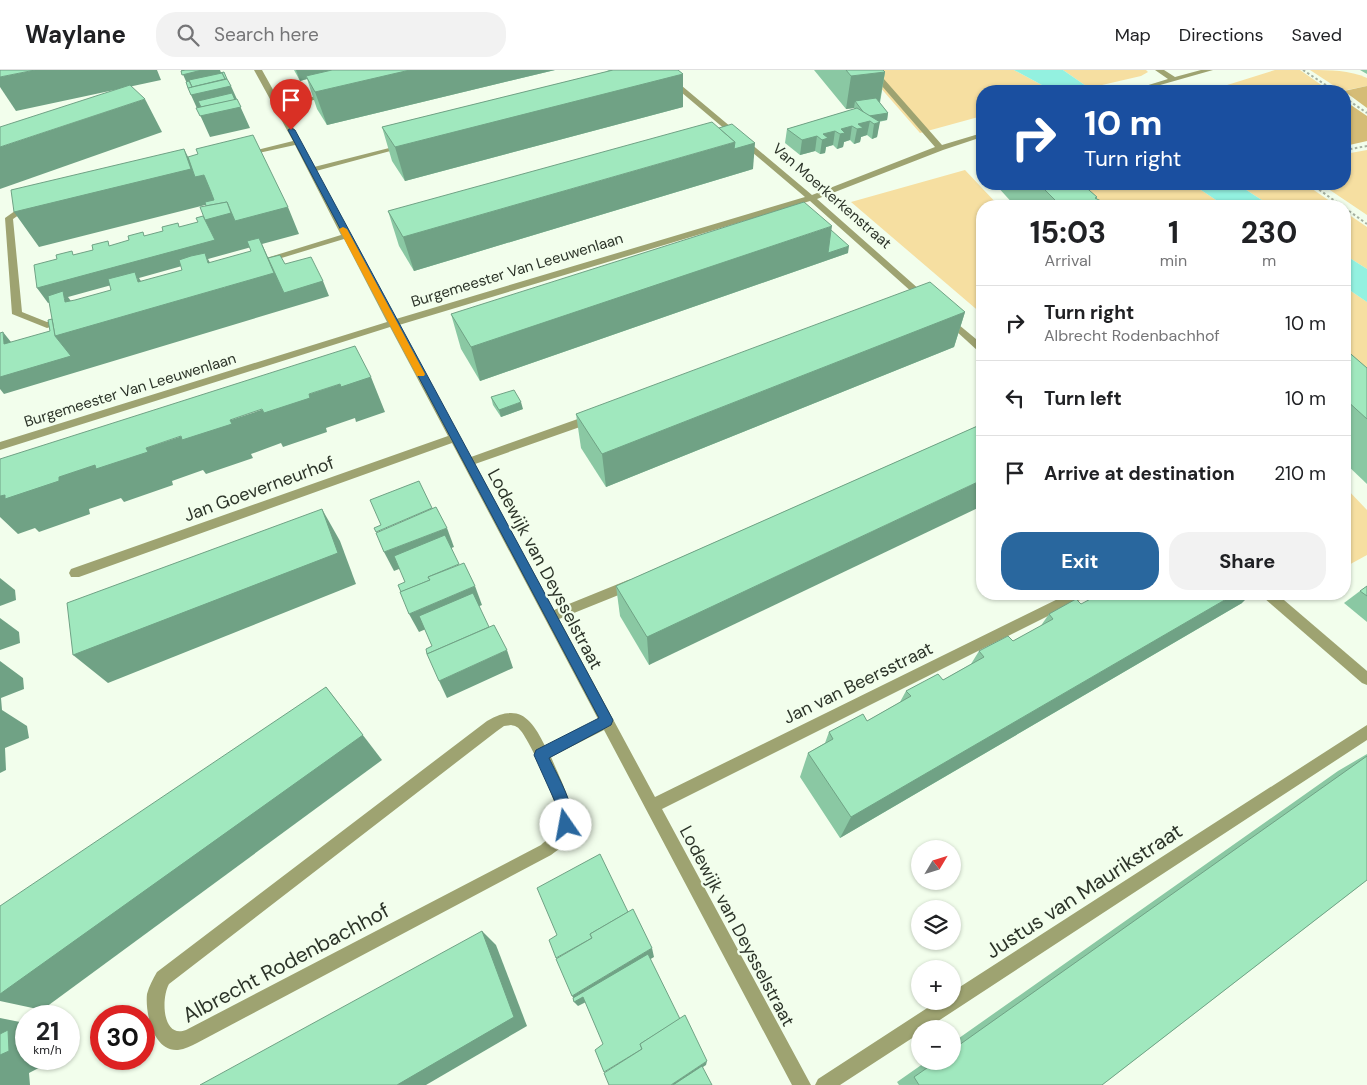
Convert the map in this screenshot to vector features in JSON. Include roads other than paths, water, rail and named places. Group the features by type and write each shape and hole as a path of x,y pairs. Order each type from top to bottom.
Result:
{"street":[{"name":"Lodewijk van Deysselstraat","path":"258,70 802,1085"},
{"name":"Van Moerkerkenstraat","path":"659,70 811,198 928,305 976,344"},
{"path":"872,70 940,148"},
{"path":"1159,70 1173,79"},
{"path":"1152,85 1209,70"},
{"path":"664,84 674,82"},
{"path":"278,107 333,94"},
{"name":"Burgemeester Van Leeuwenlaan","path":"0,446 394,323 811,198 976,136"},
{"path":"232,156 298,142"},
{"path":"311,170 416,143"},
{"path":"42,198 33,200 9,218 17,314 48,325 76,316"},
{"path":"253,264 346,236"},
{"path":"468,462 599,416"},
{"name":"Jan Goeverneurhof","path":"75,573 455,438"},
{"path":"551,617 643,579"},
{"name":"Jan van Beersstraat","path":"652,806 1068,600"},
{"path":"1275,600 1367,679"},
{"name":"Albrecht Rodenbachhof","path":"511,719 519,721 530,732 541,755 564,806 566,825 561,837 546,850 191,1037 179,1041 170,1039 165,1034 159,1020 156,1003 156,991 163,978 492,726 502,720 511,719"},
{"path":"541,755 607,720"},
{"name":"Justus van Maurikstraat","path":"824,1085 1367,732"}],"water":[{"path":"1014,70 1063,70 1085,85 1042,85"},
{"path":"1201,190 1246,190 1262,200 1216,200"},
{"path":"1351,259 1367,269 1367,302 1351,291"}]}
